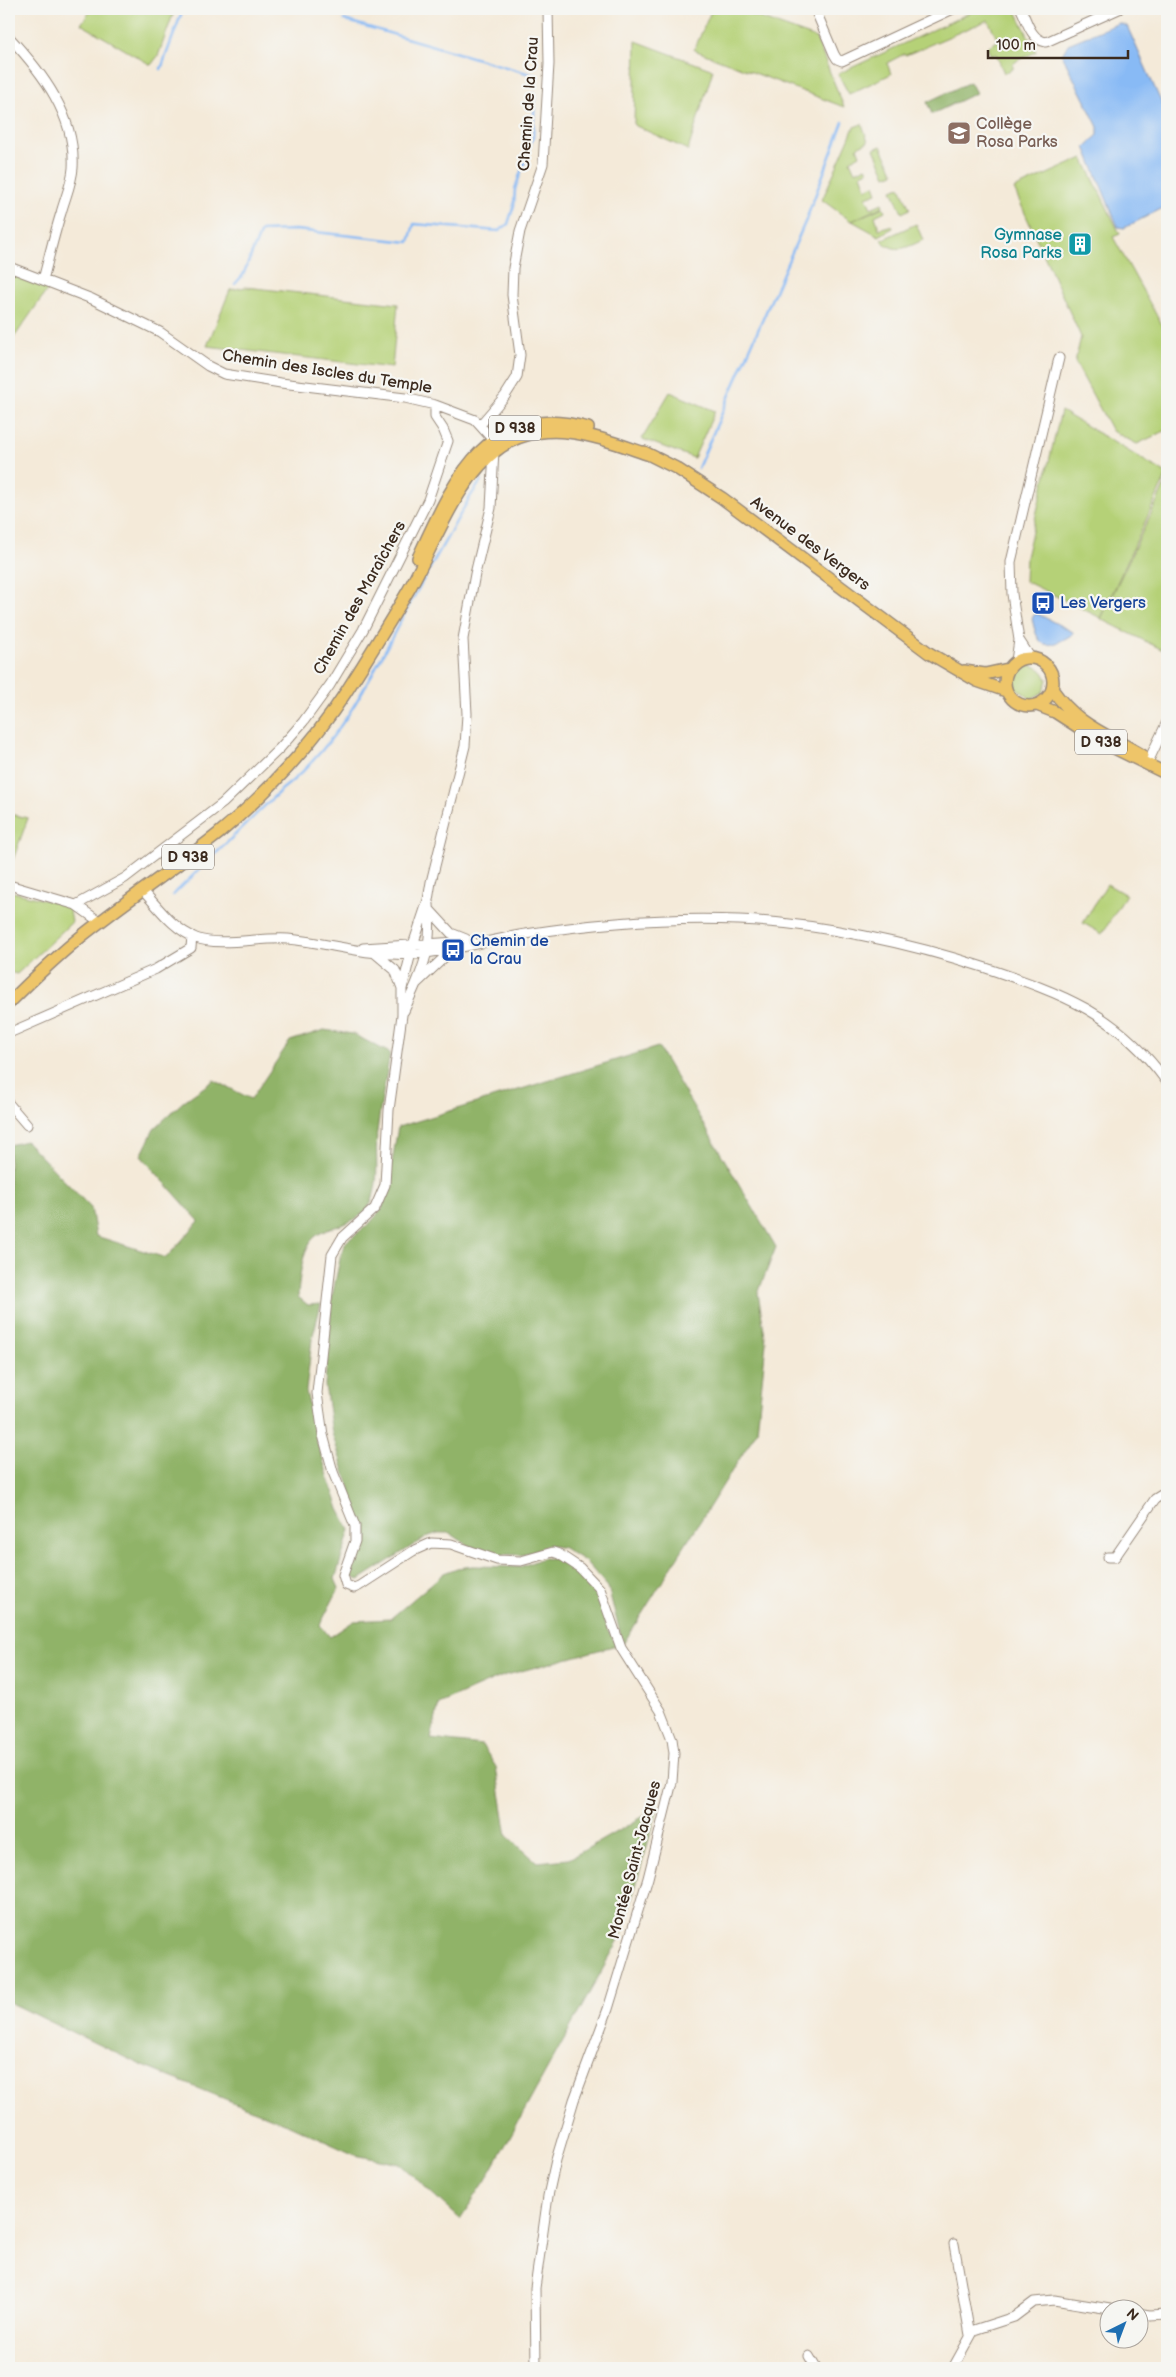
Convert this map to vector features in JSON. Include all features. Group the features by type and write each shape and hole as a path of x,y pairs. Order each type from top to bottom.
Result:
{"main road":[{"name":"D 938","path":"391,618 449,495 471,460 506,432 535,423 566,423 614,437 650,455"},
{"name":"D 938","path":"9,1003 64,951 219,833 282,773 344,694 391,618 470,479 494,453 513,440 539,432 563,431 590,436 650,455"},
{"name":"Avenue des Vergers","path":"650,455 676,468 722,498 912,641 946,664 977,682 1006,691"},
{"name":"D 938","path":"1012,665 1030,658 1047,666 1053,676 1052,689 1064,706 1078,718 1167,773"},
{"name":"Avenue des Vergers","path":"946,664 963,670 985,674 1012,665"},
{"path":"1006,691 1005,680 1012,665"},
{"path":"1037,705 1047,699 1052,689"},
{"name":"D 938","path":"1006,691 1016,702 1022,705 1037,705 1055,712 1100,742 1148,762"}],"street":[{"name":"Chemin de la Crau","path":"481,424 505,396 517,377 520,354 512,296 513,268 520,231 543,164 549,64 548,9"},
{"path":"815,9 834,54 837,59 842,61 953,9"},
{"path":"1020,9 1034,36 1039,41 1046,42 1119,9"},
{"path":"9,37 32,61 53,91 64,117 72,145 71,176 43,280"},
{"name":"Chemin des Iscles du Temple","path":"9,267 92,299 160,332 208,366 224,374 405,398 434,405 469,416 481,424 494,440"},
{"path":"1030,658 1019,640 1012,594 1011,562 1059,358"},
{"name":"Chemin des Maraîchers","path":"76,904 125,878 200,822 280,748 319,700 363,630 428,500 448,441 435,417 434,405"},
{"path":"402,1015 429,948 428,904 431,882 465,746 467,714 463,639 475,574 491,508 494,440 513,440"},
{"path":"1012,665 1019,640"},
{"path":"1148,762 1167,722"},
{"path":"9,885 76,904 100,922"},
{"path":"143,890 168,919 192,936 220,941 257,938 287,939 352,948 376,954 411,955 429,948 468,940 485,941"},
{"path":"428,904 452,933 468,940"},
{"path":"402,1015 402,989 413,945 428,904"},
{"path":"352,948 413,945 452,950 485,941 598,925 689,920 739,920 810,928 899,944 989,969 1044,987 1078,1002 1110,1023 1131,1041 1167,1082"},
{"path":"9,1033 156,969 191,948 192,936"},
{"path":"416,984 452,950"},
{"path":"376,954 395,970 402,989"},
{"name":"Montée Saint-Jacques","path":"402,1015 389,1110 385,1185 374,1208 342,1238 332,1256 317,1380 323,1435 336,1480 356,1526 355,1541 343,1580 350,1587 359,1586 413,1550 431,1543 451,1544 497,1560 521,1560 548,1553 559,1554 580,1568 600,1588 622,1648 662,1711 672,1739 674,1753 670,1797 648,1878 608,2010 574,2100 556,2160 538,2256 535,2288 536,2368"},
{"path":"9,1104 27,1125"},
{"path":"1108,1557 1115,1557 1155,1499 1163,1494 1167,1497"},
{"path":"954,2244 970,2335"},
{"path":"952,2368 974,2330 1014,2316 1034,2302 1054,2300 1098,2307"},
{"path":"1148,2315 1167,2314"},
{"path":"809,2356 816,2368"}],"green space":[{"path":"92,9 175,9 158,56 151,65 81,24"},
{"path":"712,9 735,9 816,38 844,107 694,50"},
{"path":"978,9 1015,9 1036,52 1018,60 1013,64 1013,69 1004,73 996,54 991,56 987,47 998,41 988,20 906,55 904,54 887,63 891,74 849,94 838,74"},
{"path":"636,41 713,70 688,150 634,125"},
{"path":"970,82 976,93 932,114 927,102"},
{"path":"862,124 868,142 857,147 860,155 850,161 855,172 866,167 868,171 861,174 866,189 874,185 877,193 866,197 871,208 882,203 883,206 851,221 822,200 854,127"},
{"path":"881,146 894,173 886,176 874,149"},
{"path":"1083,158 1120,234 1113,237 1167,334 1167,430 1137,444 1112,431 1075,362 1081,337 1014,189"},
{"path":"900,187 910,209 902,213 892,190"},
{"path":"883,207 885,211 875,216 879,229 892,225 893,228 879,236 852,221"},
{"path":"916,224 923,240 917,243 907,247 896,248 886,245 881,240"},
{"path":"9,273 48,289 13,339 9,337"},
{"path":"246,287 398,304 392,368 207,346 230,290"},
{"path":"670,392 715,411 694,458 642,439"},
{"path":"1061,411 1167,474 1101,618 1025,581 1026,557"},
{"path":"1167,480 1167,652 1101,619"},
{"path":"1025,665 1039,668 1047,680 1043,692 1031,699 1018,689 1014,689 1012,681 1018,669"},
{"path":"9,814 28,818 9,871"},
{"path":"1107,884 1126,895 1102,934 1083,923"},
{"path":"9,891 69,906 72,922 17,974 9,972"},
{"path":"324,1030 353,1034 390,1053 377,1132 377,1175 372,1200 368,1208 355,1219 323,1232 311,1241 304,1255 299,1282 298,1297 308,1305 321,1304 312,1339 306,1391 317,1442 339,1509 350,1530 335,1579 339,1588 320,1625 330,1637 354,1621 390,1619 444,1573 457,1568 473,1566 520,1567 543,1558 554,1559 569,1566 595,1589 608,1631 617,1645 503,1676 439,1704 431,1739 482,1745 496,1767 507,1836 537,1862 569,1859 658,1808 621,1936 486,2180 460,2219 400,2164 355,2155 287,2124 141,2065 9,2002 9,1145 26,1141 91,1208 96,1236 166,1258 199,1221 141,1156 154,1129 184,1101 214,1080 251,1099 290,1041"},
{"path":"658,1047 776,1247 758,1293 766,1342 757,1431 623,1644 608,1587 586,1562 564,1548 548,1545 523,1555 492,1554 473,1549 450,1533 438,1533 426,1537 359,1580 350,1576 363,1548 361,1524 332,1433 325,1385 332,1297 340,1259 346,1242 370,1223 382,1209 398,1127"}],"water":[{"path":"1119,23 1127,26 1167,115 1167,206 1124,228 1118,227 1085,147 1098,135 1098,127 1062,55 1068,44"},
{"path":"1036,613 1073,632 1073,634 1056,643 1045,644 1040,641 1034,628 1032,618"}],"waterway":[{"path":"161,69 183,9"},
{"path":"344,20 537,76"},
{"path":"235,284 243,275 261,231 296,230 409,242 414,224 499,231 508,224 514,205 515,189 533,137 535,93"},
{"path":"698,468 806,220 843,122"},
{"path":"173,895 300,774 334,735 350,713 427,573 481,481"}],"place":[{"name":"Collège Rosa Parks","path":"959,133"},
{"name":"Gymnase Rosa Parks","path":"1080,244"},
{"name":"Les Vergers","path":"1043,603"},
{"name":"Chemin de la Crau","path":"453,950"}]}
